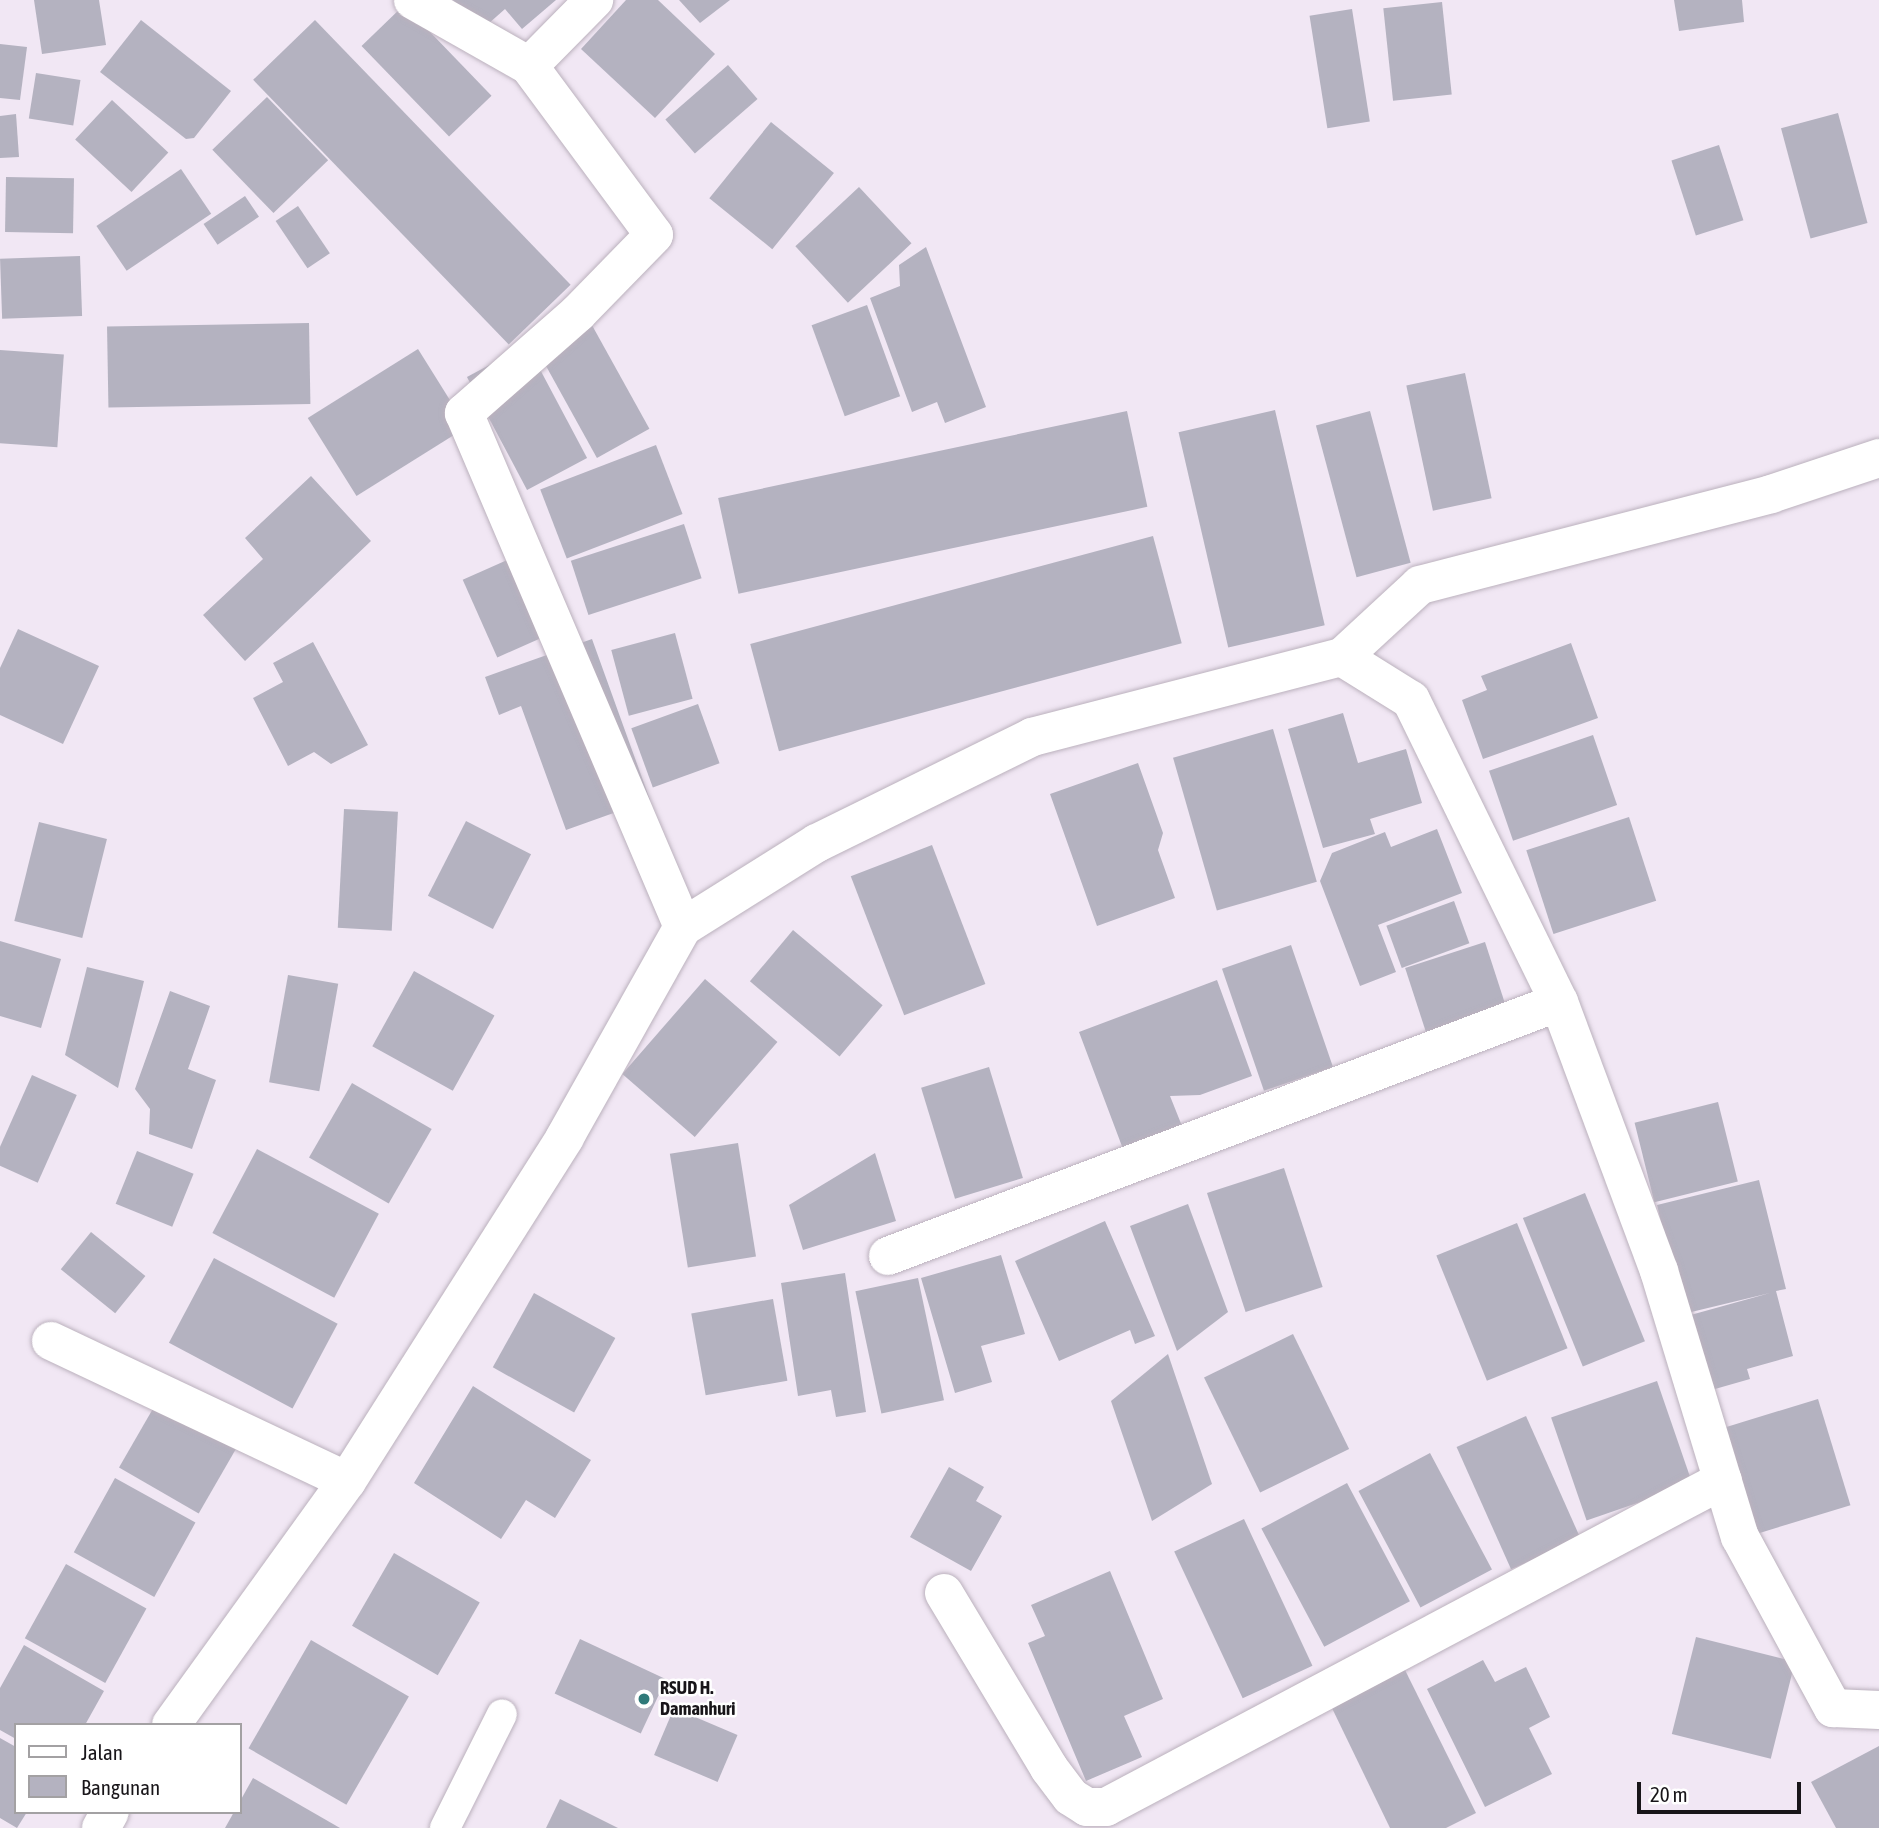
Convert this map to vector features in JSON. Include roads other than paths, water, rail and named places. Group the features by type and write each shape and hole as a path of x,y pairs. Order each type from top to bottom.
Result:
{"street":[{"path":"413,0 529,66 654,235 578,313 464,413 683,927"},
{"path":"529,66 594,0"},
{"path":"172,1723 347,1481 565,1137 683,927 817,843 1032,737 1342,657 1420,585 1771,494 1879,458"},
{"path":"1342,657 1411,700 1559,1002 1659,1271 1740,1537 1833,1708 1879,1710"},
{"path":"888,1256 1559,1002"},
{"path":"51,1341 347,1481"},
{"path":"944,1593 1049,1768 1071,1797 1087,1807 1106,1807 1723,1480"}],"lane":[{"path":"445,1828 502,1714"}],"place":[{"name":"RSUD H. Damanhuri","path":"644,1699"}]}
